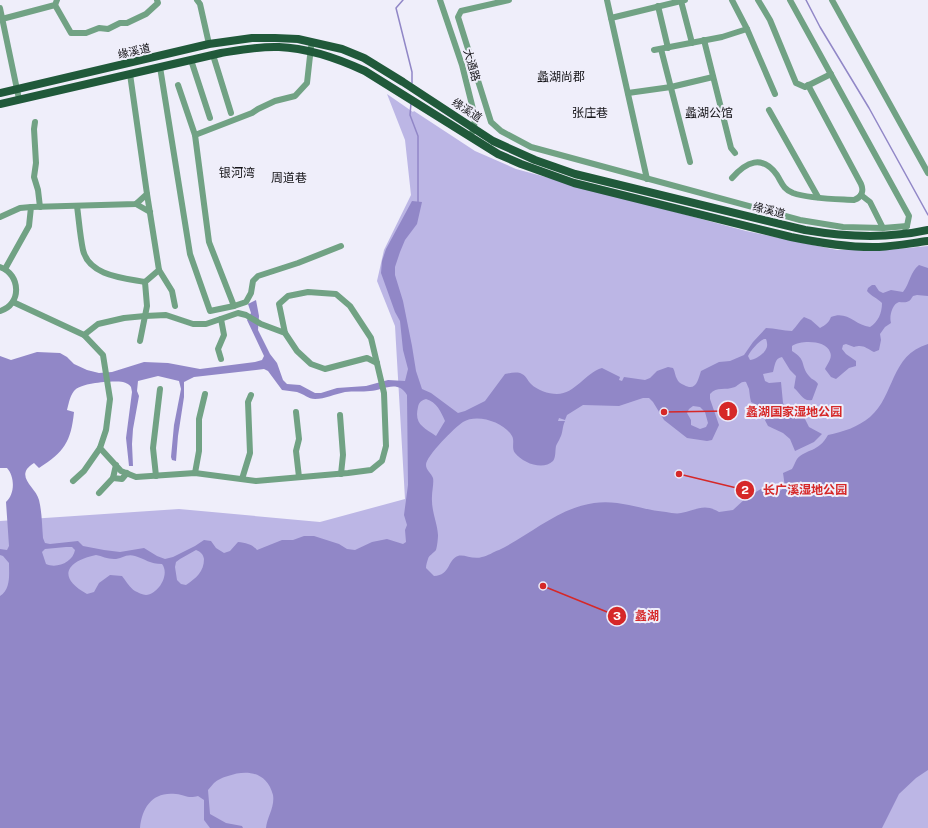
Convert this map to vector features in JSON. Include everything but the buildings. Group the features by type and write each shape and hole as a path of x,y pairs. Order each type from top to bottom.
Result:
{"main road":[{"name":"缘溪道","path":"0,93 209,44 252,38 298,39 342,49 364,58 493,141 535,160 575,174 805,230 836,235 894,236 928,230"},
{"name":"缘溪道","path":"0,104 213,55 253,48 280,47 311,51 346,62 365,72 498,154 515,162 574,183 791,237 822,243 880,247 928,241"}],"street":[{"path":"2,19 56,2 71,33 86,33 99,28 108,29 120,22 127,23 146,14 158,3 158,0"},
{"name":"大通路","path":"441,0 462,65 475,117 474,128 470,137"},
{"path":"509,0 462,11 458,17 491,122 501,131 531,147 800,220 843,227 883,228 907,226"},
{"path":"607,0 647,179"},
{"path":"651,0 655,7 671,87 690,162"},
{"path":"611,18 683,0 692,43"},
{"path":"732,0 747,29 775,94"},
{"path":"758,0 770,20 796,83 805,87 831,74"},
{"path":"790,0 909,216 907,226 894,236"},
{"path":"832,0 928,173"},
{"path":"200,1 209,44"},
{"path":"0,8 19,99"},
{"path":"654,50 722,37 747,29"},
{"path":"704,40 731,148 735,153"},
{"path":"195,135 252,114 275,100 295,96 307,83 312,42"},
{"path":"213,55 230,113"},
{"path":"191,60 210,118"},
{"path":"160,67 190,254 210,311 246,302 252,294 253,281 258,276 298,263 341,246"},
{"path":"130,74 159,270 172,291 175,306"},
{"path":"628,93 671,87 713,77"},
{"path":"178,85 195,135 209,242 234,306"},
{"path":"732,178 741,168 755,162 768,166 777,175 782,186 793,192 818,197 858,199 863,189 861,184 808,85"},
{"path":"769,110 818,197"},
{"path":"36,122 34,129 36,163 34,177 38,190 40,207"},
{"path":"136,204 147,194"},
{"path":"861,195 870,202 883,228"},
{"path":"0,217 20,208 40,207 136,204 150,212"},
{"path":"77,206 83,251 88,261 99,270 121,278 145,282"},
{"path":"0,311 5,310 13,302 17,294 16,284 12,275 3,268 29,226 31,208"},
{"path":"145,282 159,270"},
{"path":"140,341 147,306 145,282"},
{"path":"100,448 121,470 136,477 196,473 256,481 371,470 382,461 386,446 383,389 381,382 377,363 374,350 371,338 350,306 336,294 308,292 288,296 279,304 285,333 297,351 312,364 325,370 367,358 374,350"},
{"path":"13,302 84,336 103,355 110,399 106,430 100,448 84,471 73,481"},
{"path":"84,336 98,324 124,318 166,315 193,324 206,324 238,313 246,315 261,324 285,333"},
{"path":"272,328 281,316"},
{"path":"221,319 224,335 218,350 221,359"},
{"path":"367,358 377,363"},
{"path":"156,476 153,448 160,389"},
{"path":"196,473 199,451 199,419 205,394"},
{"path":"242,479 250,453 248,402 251,395"},
{"path":"296,412 299,439 296,451 299,477"},
{"path":"340,415 343,455 341,474"},
{"path":"99,492 113,478 116,465"},
{"path":"113,478 122,479 127,473"}],"shaded area":[{"path":"387,94 475,151 516,169 746,231 837,250 898,249 928,246 928,828 0,828 0,521 179,509 320,522 405,499 395,326 377,281 384,250 411,195 405,140"},
{"path":"412,201 422,202 417,224 405,240 400,252 395,267 395,275 403,301 416,371 422,389 431,393 458,413 485,401 505,374 512,373 522,374 539,390 557,394 569,391 590,374 602,368 620,377 619,380 622,381 624,377 645,380 650,378 657,371 668,367 673,368 676,378 680,383 691,387 696,384 701,371 719,362 730,361 744,355 753,342 766,328 792,331 804,317 811,320 820,328 827,323 831,317 837,315 842,315 870,327 879,317 882,303 867,291 868,288 875,285 879,291 883,293 891,290 903,292 912,274 919,265 928,268 928,296 913,296 908,302 899,302 895,305 891,314 891,323 885,327 880,334 881,340 879,350 874,352 862,346 854,347 846,344 843,345 842,349 856,361 856,366 849,368 836,379 831,377 825,369 831,354 828,348 824,345 807,342 792,346 792,351 802,360 806,372 818,384 812,400 806,400 794,388 796,376 790,370 782,357 777,360 773,372 763,374 765,381 769,383 781,382 783,403 789,413 800,414 804,417 809,427 822,434 814,442 795,451 790,439 783,433 768,426 757,405 751,402 749,389 746,382 744,382 735,387 715,390 710,394 710,399 719,425 712,440 707,441 687,438 664,420 649,398 643,398 619,406 583,405 567,415 565,420 559,418 558,421 565,421 561,436 556,446 554,459 549,464 539,466 523,460 515,453 513,438 508,431 490,420 475,418 463,422 454,430 431,455 426,465 433,478 432,501 438,535 436,550 430,555 426,568 434,576 443,573 458,556 479,558 486,556 511,544 568,510 594,503 612,502 657,511 676,513 700,508 714,509 719,512 733,510 747,497 768,485 780,491 785,487 783,473 792,469 797,459 820,445 828,435 850,429 870,417 884,398 906,357 916,349 928,344 928,770 916,778 899,794 882,828 266,828 273,804 273,795 270,787 266,781 255,774 242,773 226,776 214,783 208,790 210,814 226,823 242,826 243,828 210,828 204,820 204,800 198,796 189,797 168,794 161,795 150,802 143,813 140,828 0,828 0,596 4,593 8,585 9,563 3,556 0,555 0,549 7,550 9,546 6,502 11,495 13,481 7,468 0,468 0,356 11,360 37,352 60,353 74,364 87,370 99,373 112,372 144,362 168,363 200,369 255,362 262,360 264,356 247,320 251,313 248,304 256,300 259,316 258,330 270,354 277,363 283,380 287,384 300,385 315,393 321,393 337,388 366,386 388,380 405,381 408,369 403,350 400,321 395,312 381,273 382,261 386,249","holes":["766,339 767,347 765,351 757,358 750,360 748,356 749,354 762,340","264,369 268,371 282,390 297,392 313,399 319,399 345,392 370,391 395,386 399,387 407,395 408,485 404,515 407,525 405,530 406,542 403,544 387,539 372,542 355,550 347,549 339,544 314,536 304,536 293,540 282,540 257,550 249,544 238,542 230,551 224,553 216,548 211,541 204,540 173,557 165,559 144,548 120,552 83,546 78,541 50,544 45,543 43,538 39,500 28,482 26,472 34,463 39,468 48,462 55,457 65,445 73,422 74,412 67,410 72,393 76,389 85,385 106,382 118,381 131,387 132,392 126,438 129,466 133,466 132,444 139,396 137,391 138,381 158,376 179,381 181,389 174,425 171,457 172,460 176,461 184,397 184,382 194,377","426,399 433,402 445,421 436,436 424,427 417,417 418,407 423,400","693,406 700,407 705,412 708,423 706,427 700,429 691,425 691,420 687,413","66,547 72,547 75,550 74,554 68,561 55,566 46,564 42,552 45,549","196,550 202,553 204,559 204,564 201,571 186,585 181,584 177,580 175,567 176,562","96,555 109,559 132,555 151,562 162,564 165,573 162,583 151,594 146,595 133,590 122,576 110,575 99,583 94,592 87,594 77,588 71,582 69,576 69,570 72,565 78,561"]}],"waterway":[{"path":"403,0 396,8 412,72 412,83"},
{"path":"806,0 820,27 869,108 928,215"},
{"path":"411,103 410,115 418,136 418,202"}],"place":[{"name":"蠡湖国家湿地公园","path":"664,412"},
{"name":"长广溪湿地公园","path":"679,474"},
{"name":"蠡湖","path":"543,586"}],"district":[{"name":"蠡湖尚郡","path":"561,77"},
{"name":"张庄巷","path":"590,113"},
{"name":"蠡湖公馆","path":"709,113"},
{"name":"银河湾","path":"237,173"},
{"name":"周道巷","path":"289,178"}]}
